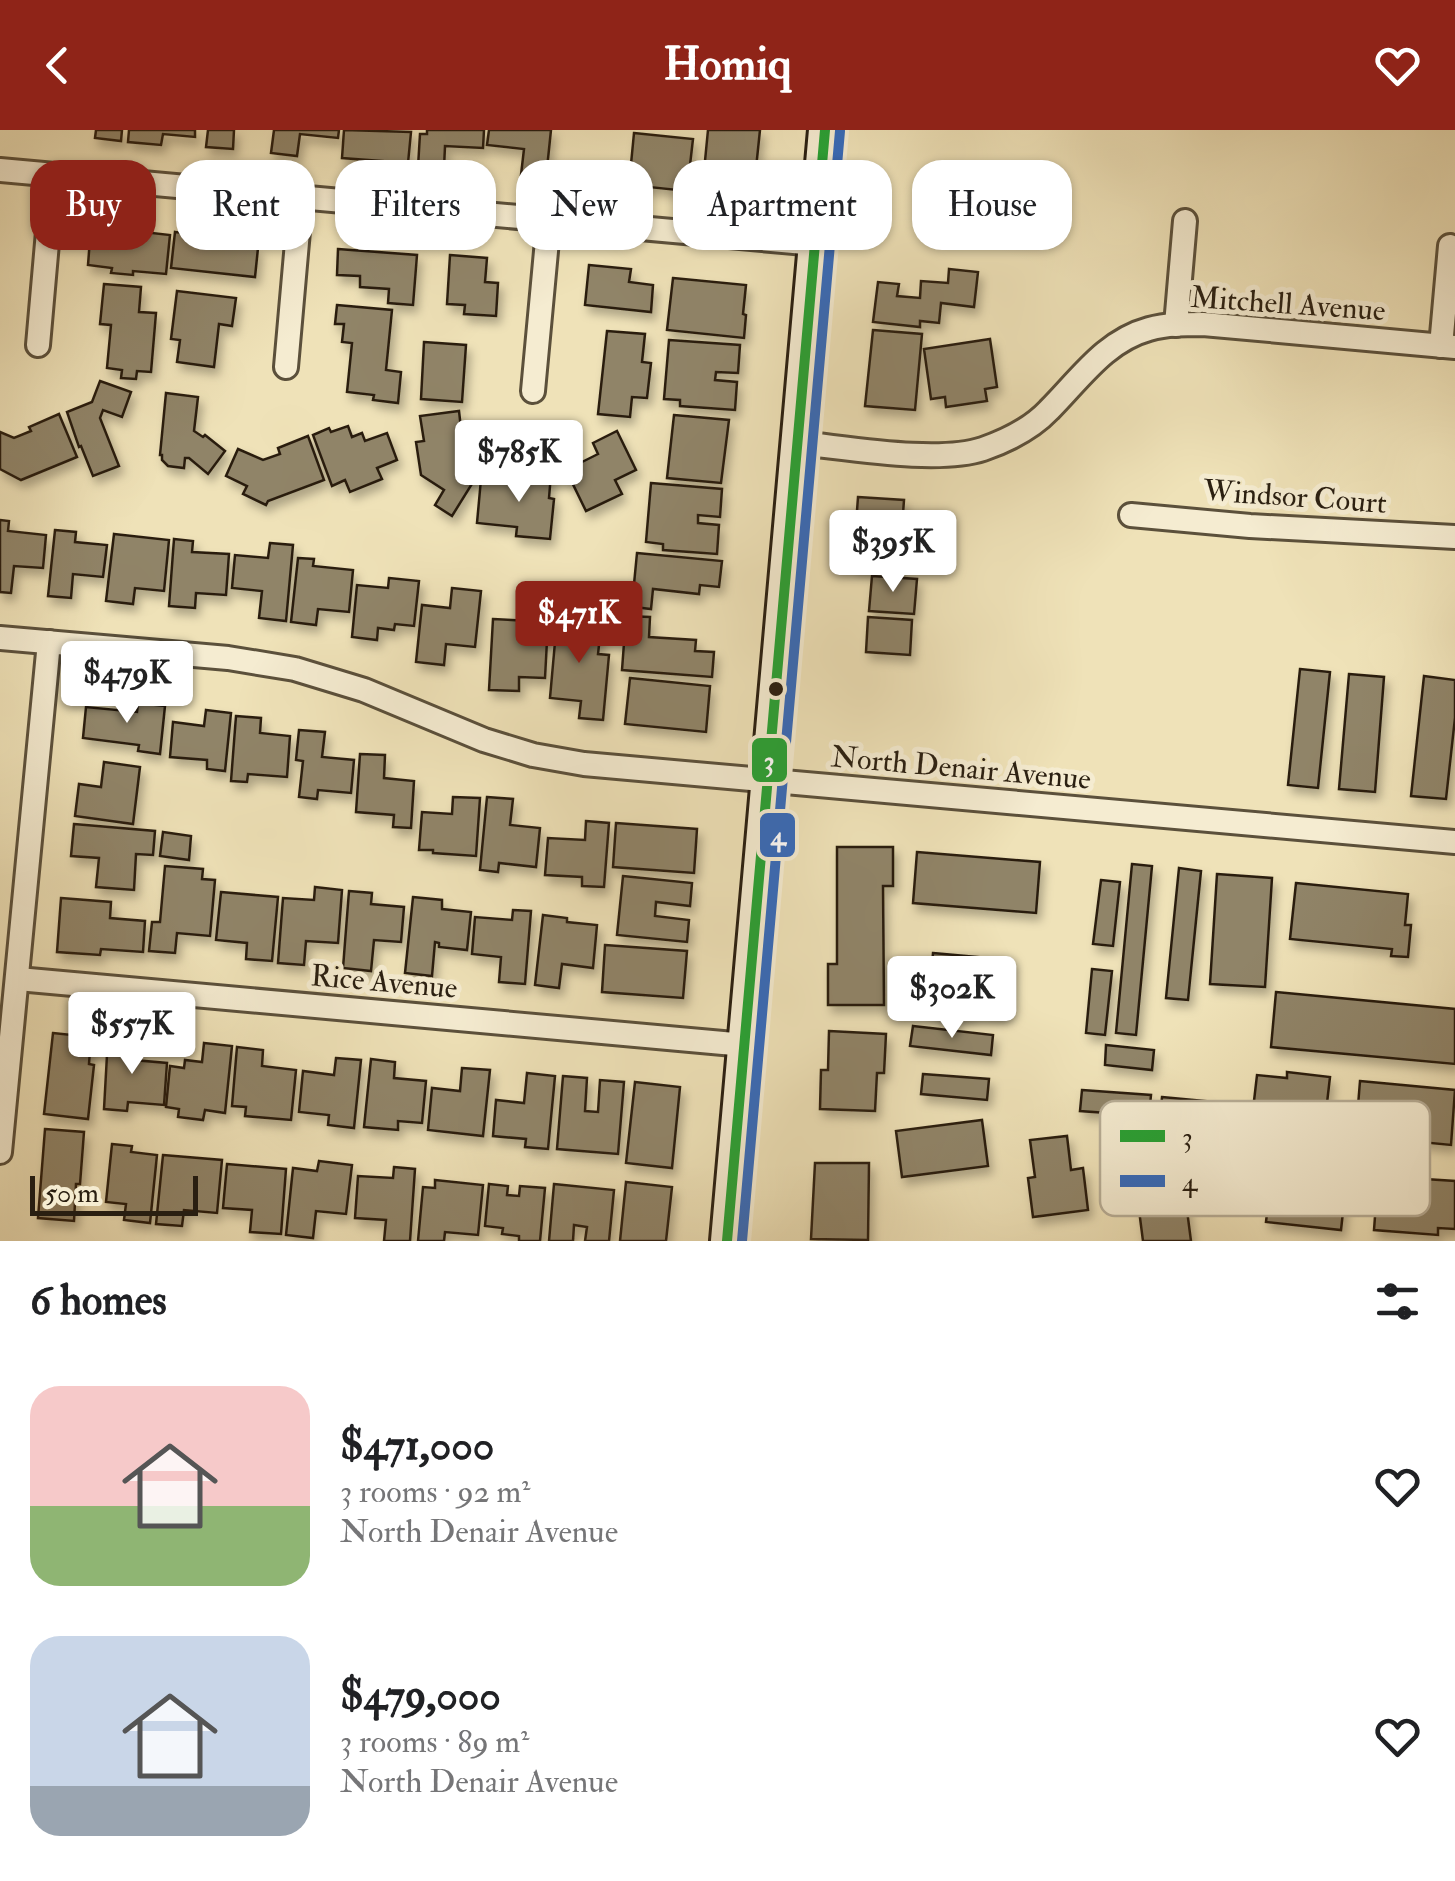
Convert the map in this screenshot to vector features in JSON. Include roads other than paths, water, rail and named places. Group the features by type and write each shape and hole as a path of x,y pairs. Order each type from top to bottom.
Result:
{"street":[{"path":"823,160 826,130"},
{"path":"0,170 30,173"},
{"path":"315,198 516,216"},
{"path":"1176,325 1185,221"},
{"path":"1448,346 1450,246"},
{"path":"38,345 46,250"},
{"path":"286,366 296,250"},
{"path":"533,391 546,250"},
{"path":"727,1241 815,250"},
{"name":"Mitchell Avenue","path":"799,442 928,455 980,450 1028,428 1102,355 1148,329 1203,324 1448,346"},
{"name":"Windsor Court","path":"1131,515 1455,537"},
{"name":"North Denair Avenue","path":"0,638 272,664 338,680 460,732 533,755 584,764 1455,842"},
{"path":"0,1152 49,642"},
{"name":"Rice Avenue","path":"18,980 745,1045"}]}
